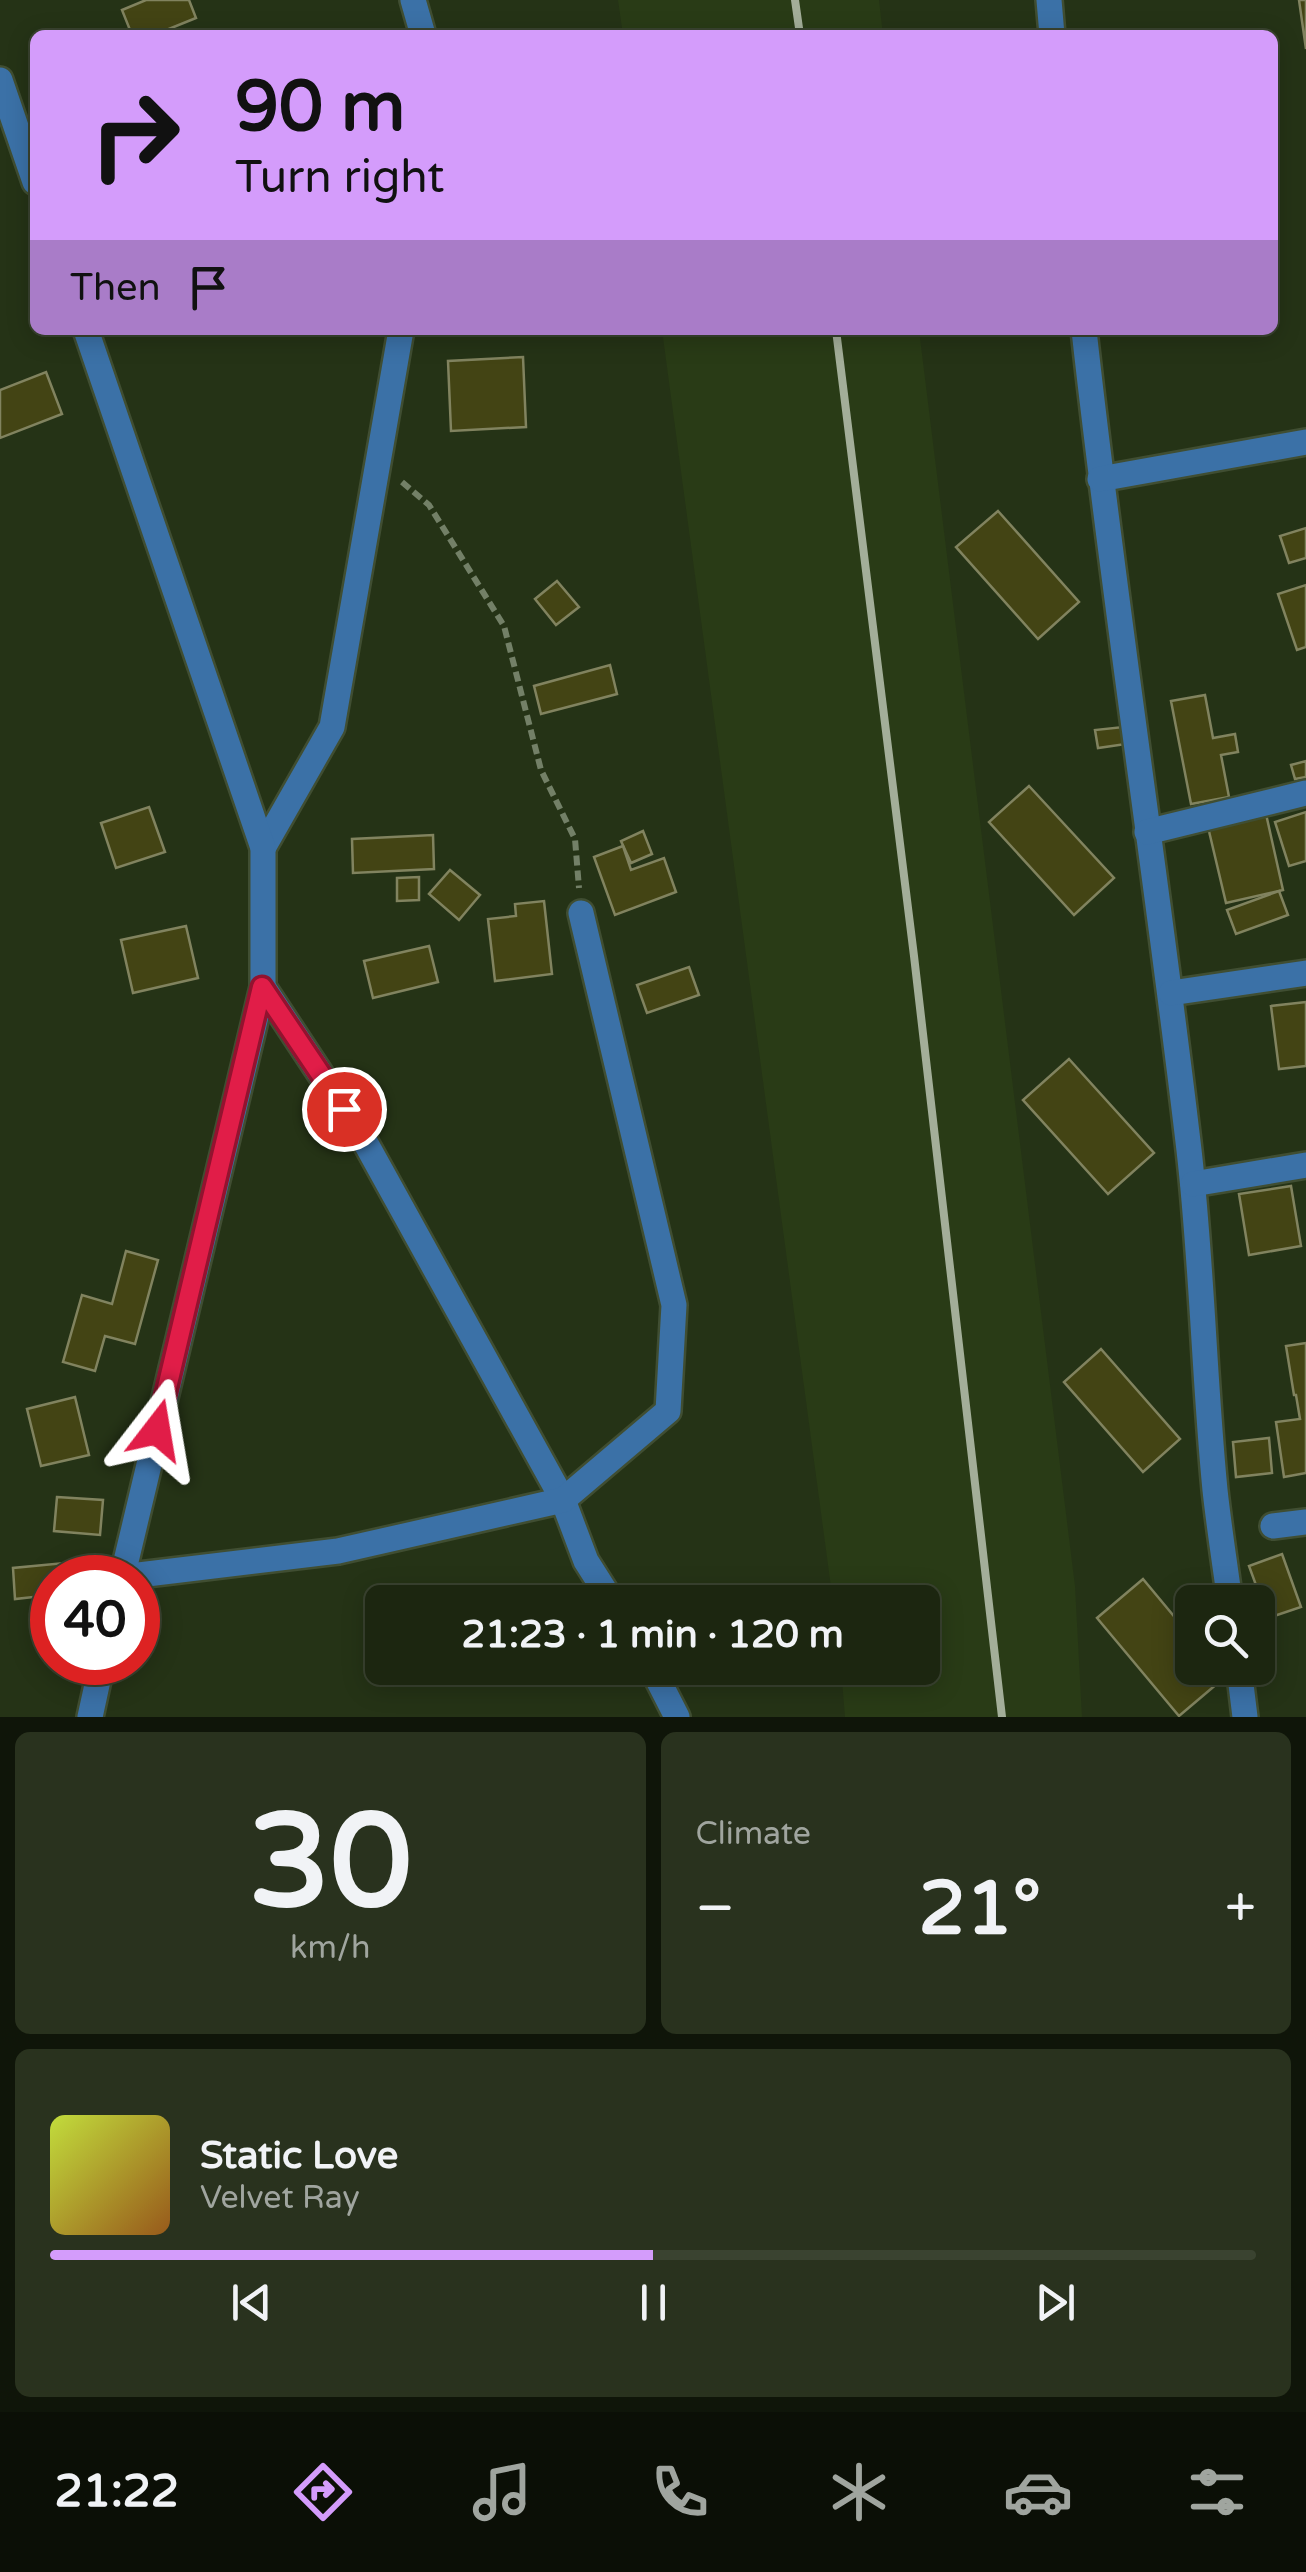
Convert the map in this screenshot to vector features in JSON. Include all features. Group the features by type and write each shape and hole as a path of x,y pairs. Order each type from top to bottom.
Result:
{"street":[{"path":"413,0 422,30"},
{"path":"1048,0 1051,30"},
{"path":"0,80 30,167"},
{"path":"88,335 263,848 262,987 127,1555"},
{"path":"263,848 332,727 400,335"},
{"path":"1085,335 1193,1184 1215,1491 1228,1585"},
{"path":"1100,479 1306,442"},
{"path":"1147,832 1306,793"},
{"path":"160,1572 338,1551 563,1500 668,1411 674,1304 582,913"},
{"path":"1171,993 1306,974"},
{"path":"262,987 364,1140 563,1500 586,1562 601,1585"},
{"path":"1193,1184 1306,1165"},
{"path":"1272,1526 1306,1522"},
{"path":"90,1717 97,1685"},
{"path":"661,1685 677,1717"},
{"path":"1240,1685 1245,1717"}],"path":[{"path":"378,462 429,505 504,626 541,770 574,839 582,913"}],"shaded area":[{"path":"618,0 879,0 882,30 622,30"},
{"path":"663,335 920,335 1075,1586 1082,1717 845,1717 842,1685 940,1685 940,1585 831,1585"}],"building":[{"path":"146,0 189,0 196,18 166,30 130,30 122,10"},
{"path":"1299,0 1306,0 1306,49"},
{"path":"523,357 526,427 451,431 448,361"},
{"path":"46,372 62,414 0,438 0,390"},
{"path":"998,511 1079,602 1038,639 956,547"},
{"path":"1306,528 1306,558 1289,563 1280,536"},
{"path":"557,581 579,607 556,625 535,599"},
{"path":"1306,585 1306,647 1297,650 1278,594"},
{"path":"610,665 617,694 541,714 534,686"},
{"path":"1205,695 1213,738 1235,734 1238,752 1221,755 1229,797 1191,804 1171,701"},
{"path":"1123,727 1126,744 1098,748 1095,730"},
{"path":"1306,761 1306,777 1295,779 1291,765"},
{"path":"1029,786 1114,878 1074,915 989,822"},
{"path":"149,807 165,852 116,868 101,823"},
{"path":"1306,812 1306,861 1289,866 1275,822"},
{"path":"1266,814 1283,890 1226,903 1208,827"},
{"path":"643,831 652,854 631,863 621,841"},
{"path":"433,835 434,869 353,873 352,839"},
{"path":"623,846 631,870 664,858 676,892 615,915 594,857"},
{"path":"450,870 480,895 459,920 429,894"},
{"path":"419,877 419,900 397,901 397,878"},
{"path":"1279,891 1288,915 1236,934 1227,910"},
{"path":"544,901 552,974 495,981 488,919 516,916 515,904"},
{"path":"186,926 198,978 133,993 121,940"},
{"path":"429,946 438,982 373,998 364,961"},
{"path":"689,967 699,995 647,1013 637,985"},
{"path":"1306,1002 1306,1066 1279,1069 1271,1006"},
{"path":"1069,1059 1154,1153 1108,1194 1023,1100"},
{"path":"1291,1186 1301,1246 1249,1255 1239,1194"},
{"path":"126,1251 158,1260 135,1344 105,1336 95,1371 63,1362 82,1295 112,1304"},
{"path":"1306,1343 1306,1473 1284,1477 1276,1422 1300,1419 1286,1346"},
{"path":"1101,1349 1180,1439 1143,1472 1064,1382"},
{"path":"75,1397 89,1455 41,1466 27,1409"},
{"path":"1269,1438 1272,1473 1236,1477 1233,1442"},
{"path":"57,1497 103,1500 100,1535 54,1531"},
{"path":"1282,1554 1301,1607 1275,1616 1275,1585 1256,1585 1249,1566"},
{"path":"30,1566 30,1597 15,1599 13,1568"},
{"path":"1143,1579 1175,1618 1175,1685 1216,1685 1179,1716 1097,1618"}],"railway":[{"path":"795,0 799,30"},
{"path":"837,335 914,956 1002,1717"}],"route":[{"path":"157,1430 262,987 344,1109"}]}
